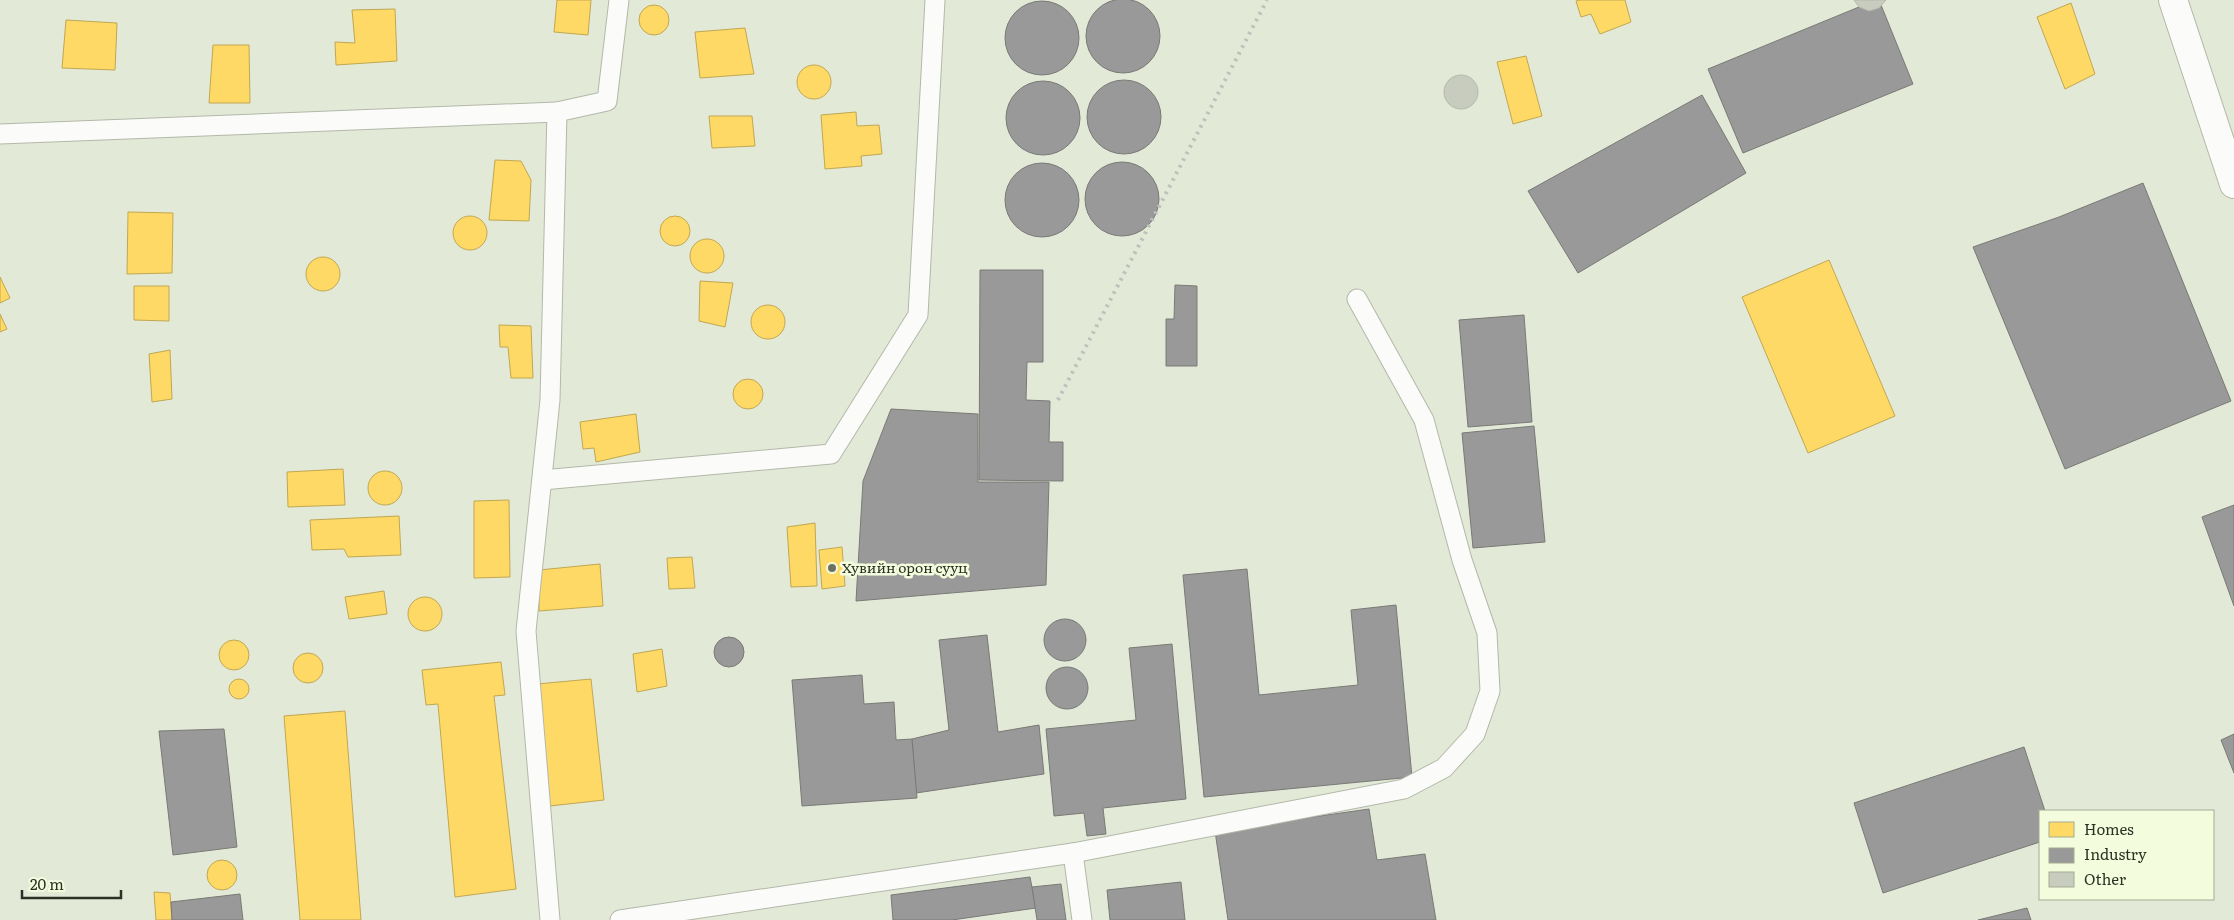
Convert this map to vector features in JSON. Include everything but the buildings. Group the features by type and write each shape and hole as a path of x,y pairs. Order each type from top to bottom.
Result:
{"street":[{"path":"2173,0 2234,184"}],"lane":[{"path":"0,134 557,112 607,101 619,0"},
{"path":"542,480 831,454 918,315 935,0"},
{"path":"550,920 526,631 550,400 557,112"},
{"path":"620,920 1073,853 1404,789 1444,768 1476,734 1490,691 1487,633 1462,560 1424,420 1357,299"},
{"path":"1073,853 1082,920"}],"railway":[{"path":"1058,400 1267,0"}],"place":[{"name":"Хувийн орон сууц","path":"832,568"}]}
